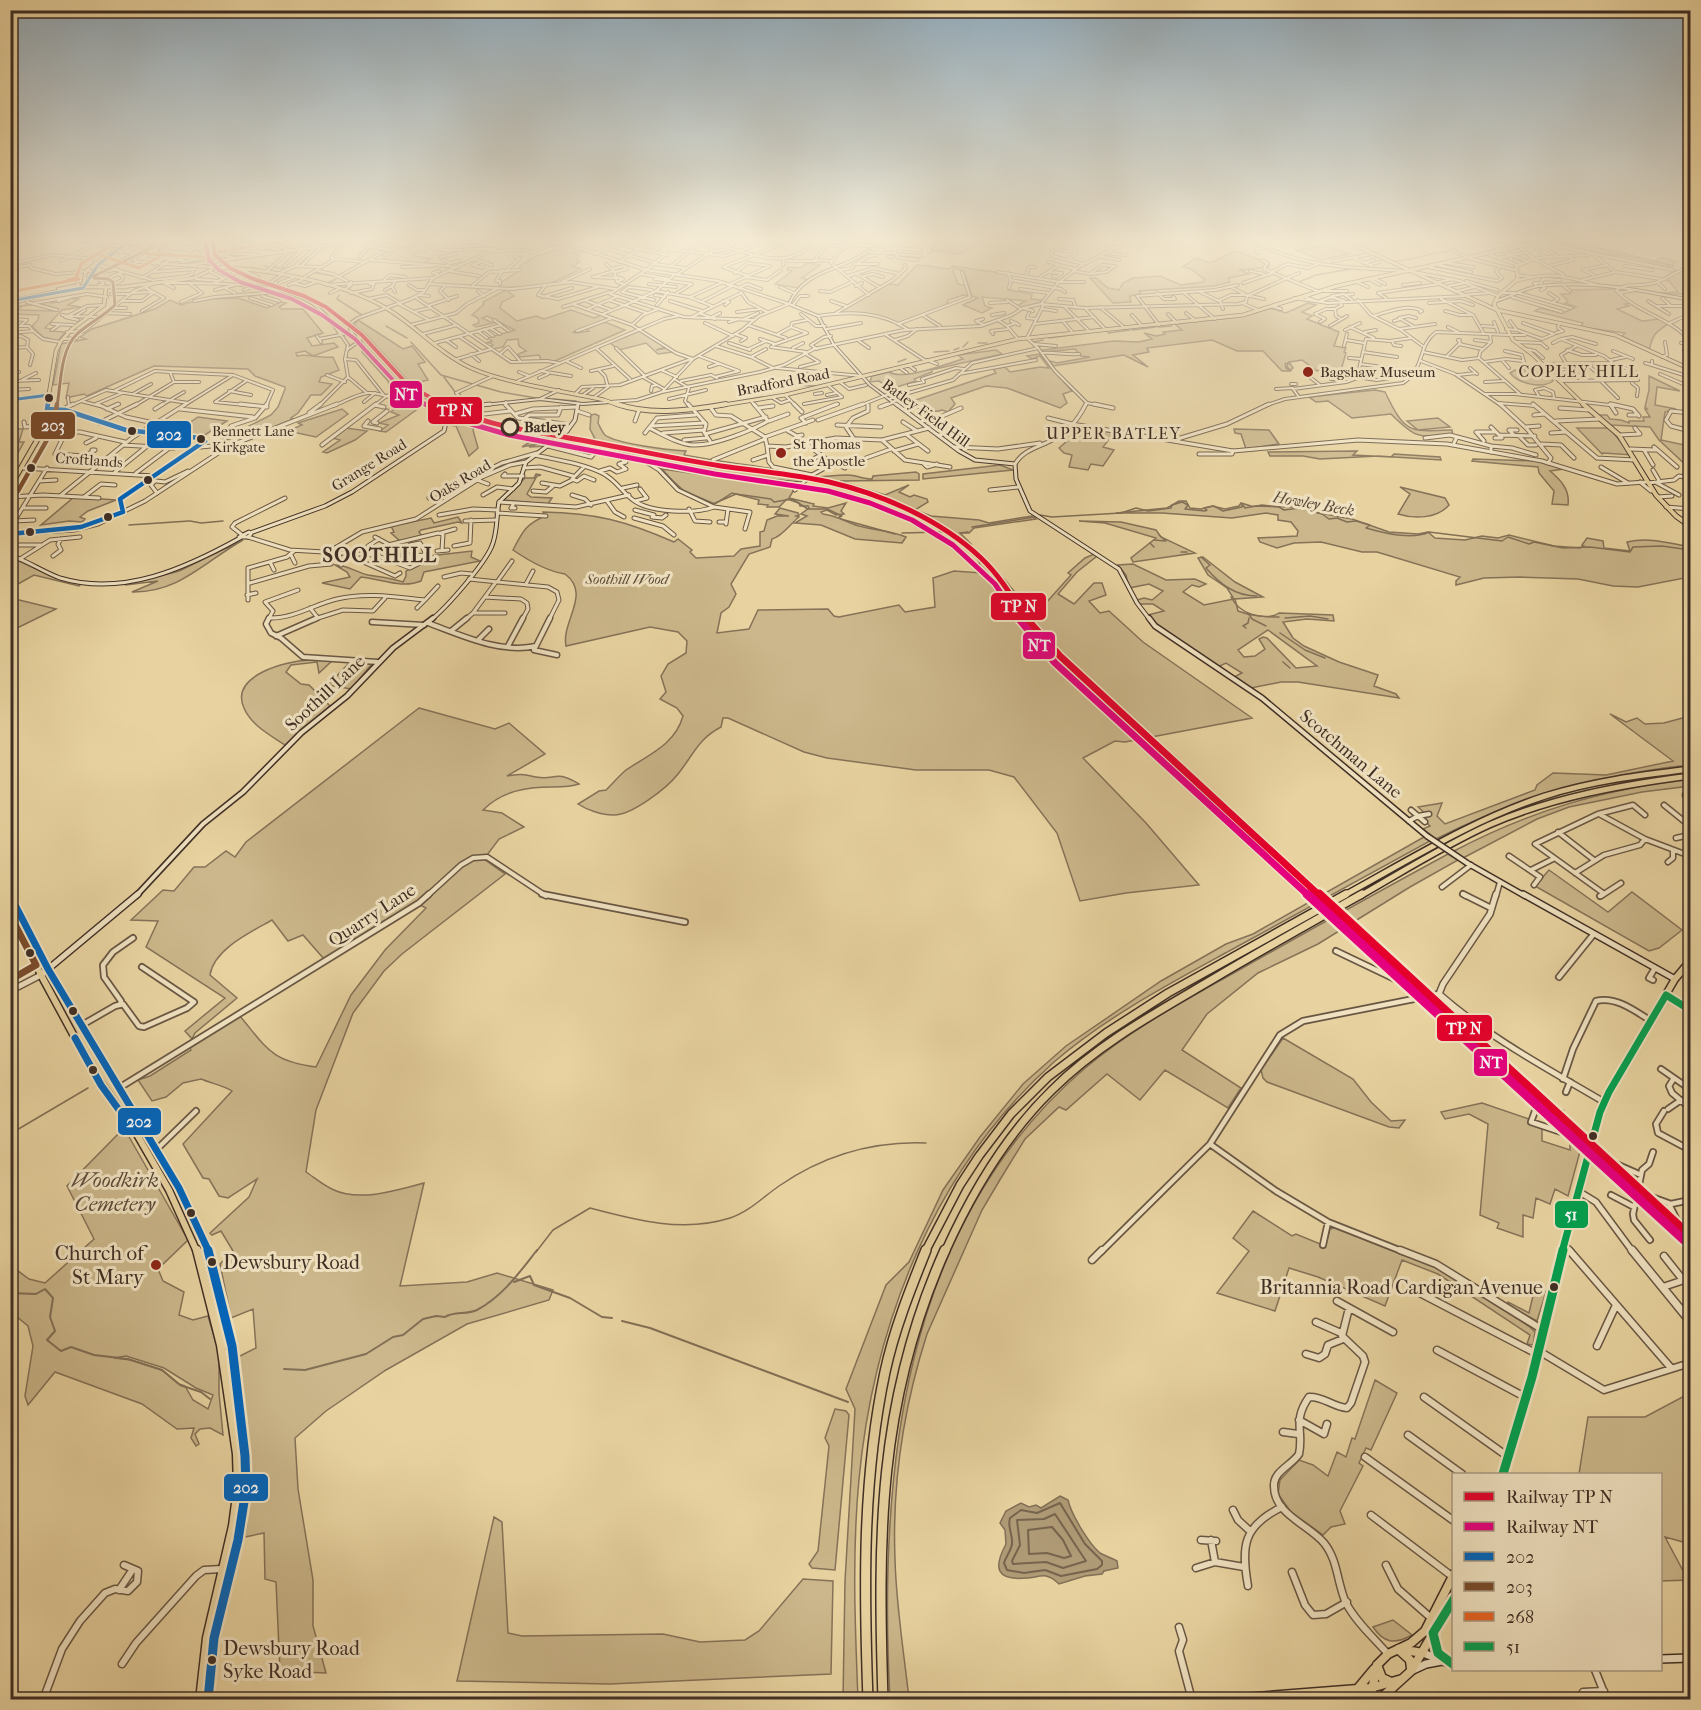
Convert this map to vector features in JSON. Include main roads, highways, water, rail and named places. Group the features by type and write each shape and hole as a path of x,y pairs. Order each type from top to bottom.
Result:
{"highway":[{"path":"868,1700 864,1576 866,1502 872,1441 901,1307 949,1202 972,1165 1011,1114 1045,1079 1107,1031 1251,947 1484,819 1549,795 1627,776 1690,769"},
{"path":"883,1700 880,1590 882,1507 889,1446 899,1391 919,1316 951,1238 987,1173 1024,1122 1057,1085 1105,1045 1143,1019 1308,924 1492,824 1559,800 1599,790 1690,776"}],"main road":[{"path":"10,487 23,468 45,425 56,351 73,325 85,319"},
{"name":"Bradford Road","path":"402,319 471,368 493,376 583,395 625,408 690,410 703,406 751,402 829,386 1018,339 1216,319"},
{"path":"1501,319 1516,342 1618,435 1630,449 1651,491 1665,507 1689,525"},
{"path":"1540,319 1615,335 1690,369"},
{"path":"10,894 48,969 179,1188 206,1243 232,1346 245,1456 246,1489 238,1539 214,1638 208,1700"},
{"path":"10,909 41,975 94,1072 135,1131 169,1190 196,1251 221,1345 237,1454 238,1488 233,1526 207,1638 200,1700"},
{"path":"1503,1473 1538,1353 1577,1191 1604,1102 1675,979 1690,961"},
{"path":"71,1030 82,1025"},
{"path":"108,1095 119,1088"},
{"path":"196,1251 206,1243"},
{"path":"1499,1473 1508,1456"},
{"path":"1379,1700 1411,1671 1423,1653 1433,1633 1452,1579"},
{"path":"1358,1688 1388,1654 1418,1639 1452,1601"},
{"path":"1398,1649 1423,1653"},
{"path":"1398,1649 1410,1660 1411,1671"},
{"path":"1377,1665 1382,1678 1389,1682"},
{"path":"1370,1700 1377,1665"},
{"path":"1216,1700 1371,1688 1402,1679"}],"water":[{"path":"1060,1496 1068,1500 1077,1521 1091,1543 1100,1553 1117,1561 1118,1568 1059,1584 1046,1576 1017,1578 1003,1575 1000,1571 999,1560 1006,1544 1005,1530 1000,1523 1006,1511 1021,1503 1029,1507 1036,1505 1041,1508"}],"waterway":[{"path":"386,326 407,338"},
{"path":"1158,327 1172,326"},
{"path":"1132,330 1156,327"},
{"path":"1108,333 1130,330"},
{"path":"1049,338 1078,334"},
{"path":"1033,342 1043,340"},
{"path":"411,342 441,375 501,392 536,398"},
{"path":"963,347 968,342"},
{"path":"978,343 987,343"},
{"path":"954,350 959,348"},
{"path":"934,352 949,351"},
{"path":"898,362 906,359"},
{"path":"444,377 461,400"},
{"path":"785,385 816,386"},
{"path":"775,388 780,386"},
{"path":"553,399 576,401"},
{"name":"Howley Beck","path":"655,464 672,480"},
{"name":"Howley Beck","path":"673,481 683,490 713,504 736,494 771,499 774,502 792,499 808,509 827,509 842,516 839,517 841,519 895,534"},
{"name":"Howley Beck","path":"1040,515 1052,517 1121,513 1136,508 1148,511 1171,508 1172,505 1182,502 1188,505 1185,509 1205,511 1207,510 1204,508 1214,506 1223,511 1242,507 1242,504 1245,508 1262,505 1279,507 1284,510 1300,508 1322,514 1329,519 1356,521 1370,525 1366,528 1398,535 1429,532 1502,541 1508,537 1529,544 1534,542 1563,548 1590,547 1630,552 1633,547 1662,546 1690,550"},
{"name":"Howley Beck","path":"972,527 1035,517"},
{"path":"129,525 189,521"},
{"path":"190,521 201,523 223,521"},
{"name":"Howley Beck","path":"902,533 942,532"},
{"name":"Howley Beck","path":"960,533 968,532"},
{"path":"1154,540 1166,541 1159,535"},
{"path":"1150,543 1154,547"},
{"path":"1181,552 1187,552"},
{"path":"1201,557 1210,565 1206,568 1222,584 1242,594 1257,596"},
{"path":"1231,597 1240,608 1248,613"},
{"path":"1248,613 1279,617"},
{"path":"1248,613 1252,619 1266,626"},
{"path":"1285,618 1310,616 1328,619"},
{"path":"1246,628 1243,626 1248,623 1249,618"},
{"path":"1280,633 1305,650 1325,658"},
{"path":"1283,662 1290,668"},
{"path":"10,1134 88,1088"},
{"path":"536,1252 553,1230 590,1208 659,1223 677,1225 712,1222 743,1212 796,1175 831,1158 868,1148 926,1143"},
{"path":"284,1369 305,1370 366,1354 393,1337 403,1335 423,1319 477,1310 503,1291 537,1250"},
{"path":"514,1282 530,1276 534,1285 570,1298 602,1317 612,1318"},
{"path":"10,1293 36,1294 45,1289 53,1298 50,1317 55,1331 47,1340 61,1351 71,1347 94,1355 128,1359 162,1370 180,1385 201,1392 210,1399"},
{"path":"622,1321 650,1328 848,1402"}],"rail line":[{"name":"NT","path":"327,319 355,339 406,394 451,418 509,435 715,474 828,491 870,503 912,520 953,545 995,584 1029,634 1055,663 1684,1240"}],"place":[{"name":"Bagshaw Museum","path":"1308,372"},
{"name":"Batley","path":"510,427"},
{"name":"Bennett Lane Kirkgate","path":"201,439"},
{"name":"St Thomas the Apostle","path":"781,453"},
{"name":"Dewsbury Road","path":"212,1262"},
{"name":"Church of St Mary","path":"156,1265"},
{"name":"Britannia Road Cardigan Avenue","path":"1554,1287"},
{"name":"Dewsbury Road Syke Road","path":"212,1660"}],"district":[{"name":"COPLEY HILL","path":"1579,371"},
{"name":"UPPER BATLEY","path":"1114,433"},
{"name":"SOOTHILL","path":"380,555"}],"park label":[{"name":"Soothill Wood","path":"627,579"},
{"name":"Woodkirk Cemetery","path":"115,1192"}]}
